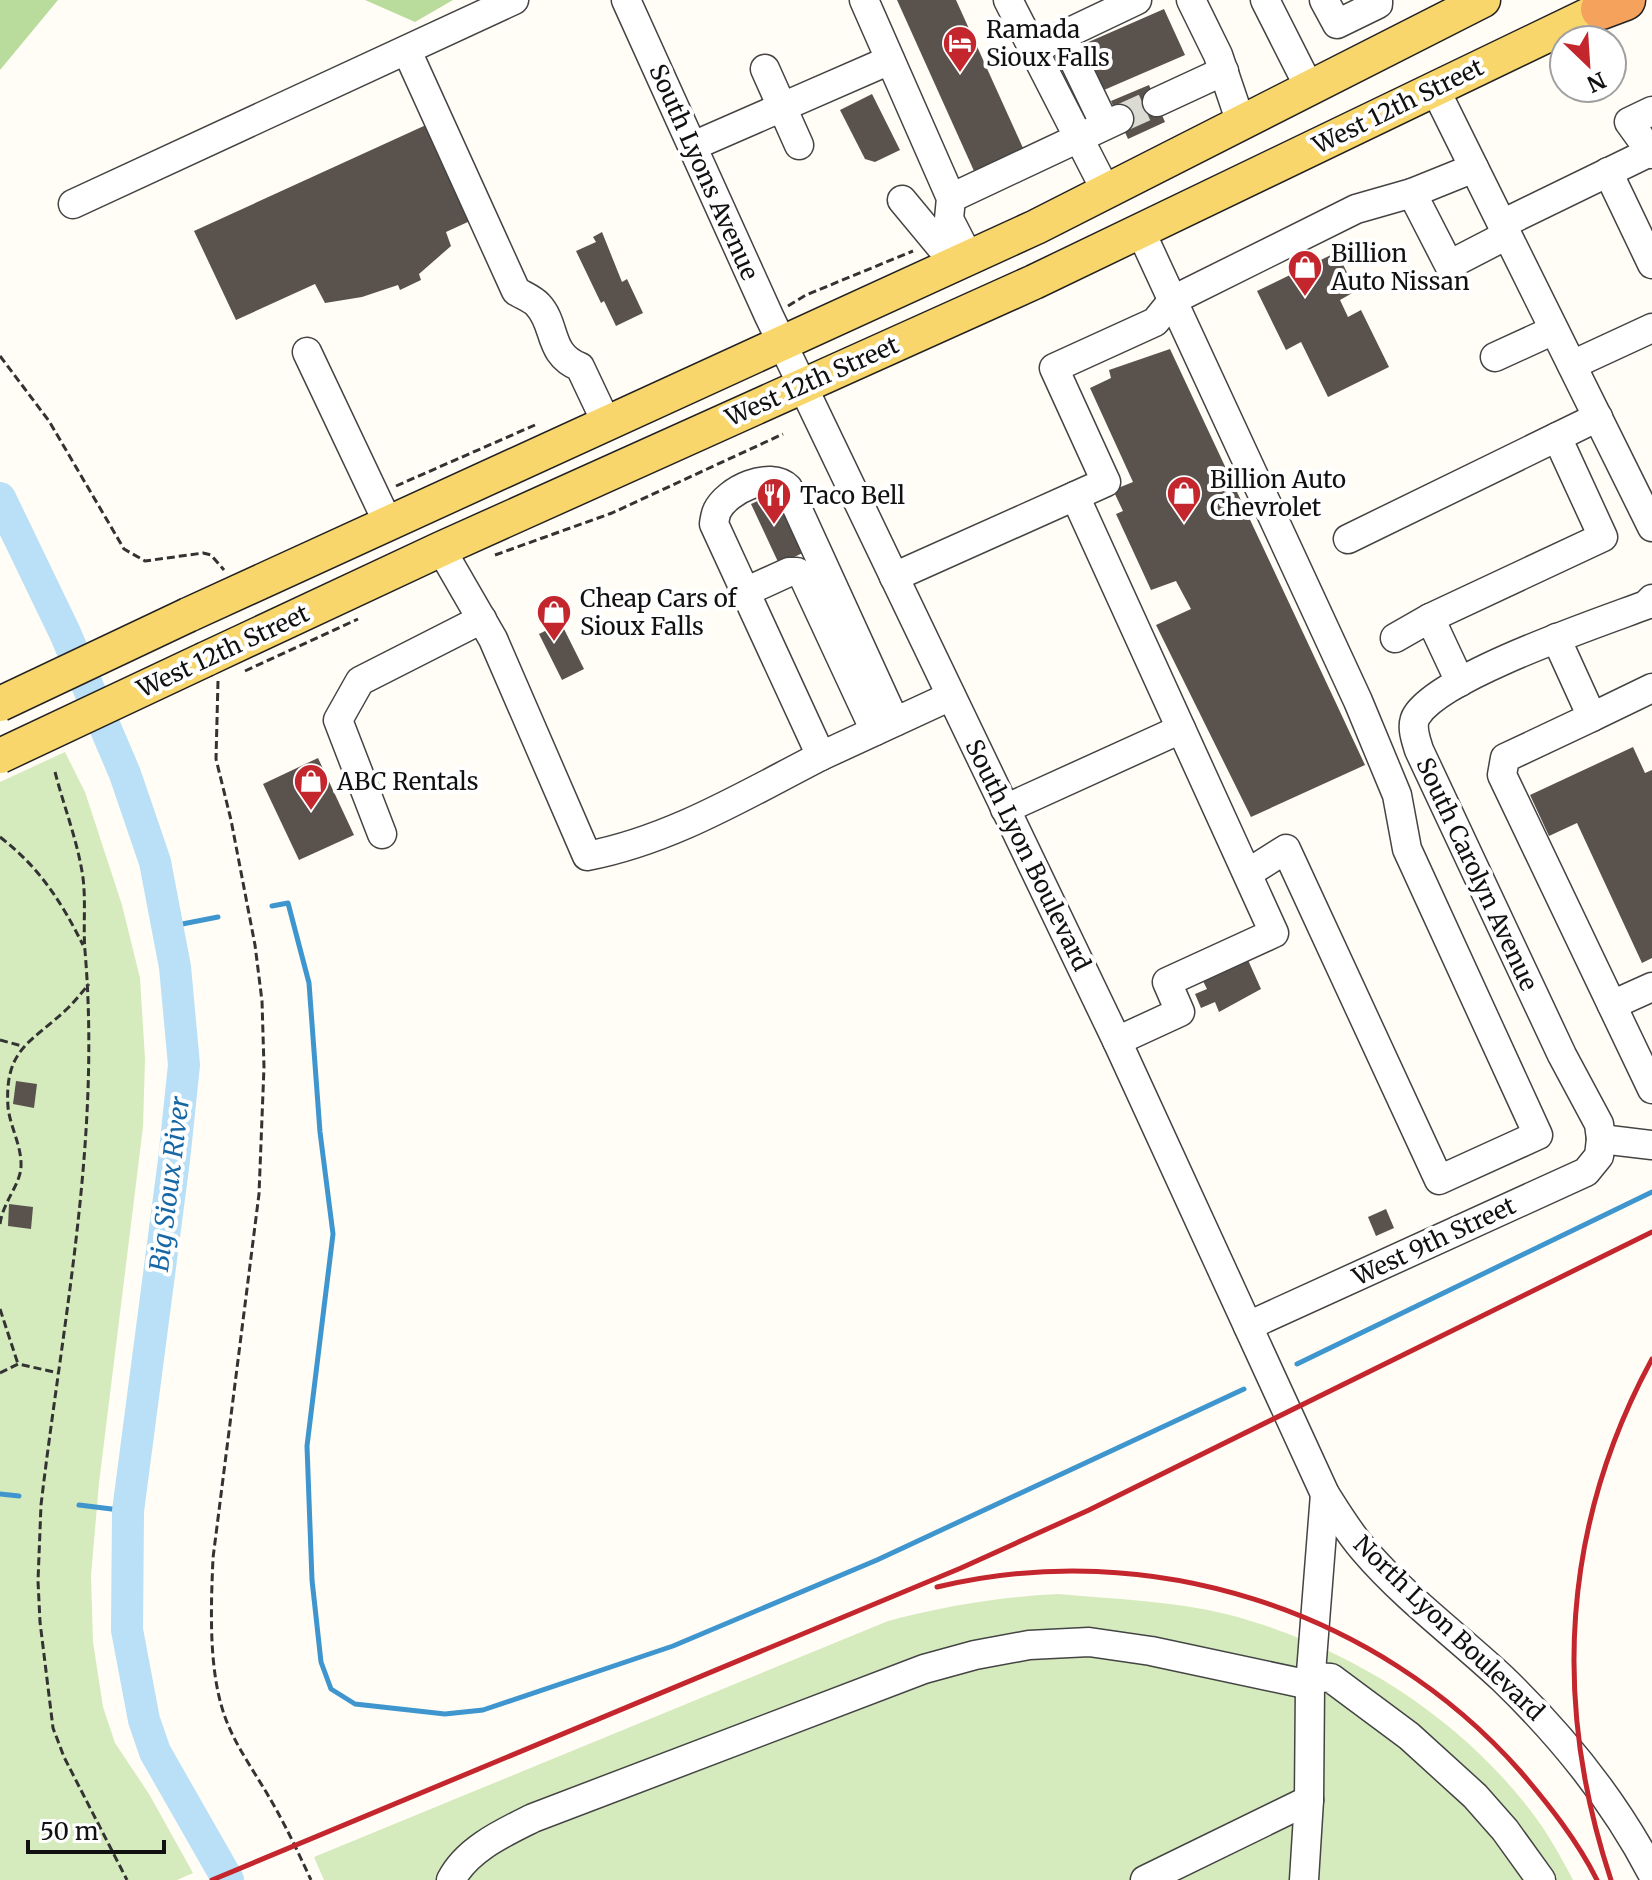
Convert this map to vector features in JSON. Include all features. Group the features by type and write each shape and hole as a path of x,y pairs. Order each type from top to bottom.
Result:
{"main road":[{"name":"West 12th Street","path":"0,704 606,422 962,261 1483,0"},
{"name":"West 12th Street","path":"0,756 211,672 449,560 803,386 1034,282 1616,3"}],"street":[{"path":"73,204 514,0"},
{"name":"South Lyons Avenue","path":"626,0 803,386"},
{"path":"864,0 951,198 949,219 962,261"},
{"path":"1008,0 1106,191"},
{"path":"1032,50 1137,0"},
{"path":"1191,0 1224,71 1241,123"},
{"path":"1265,0 1310,89"},
{"path":"1331,12 1378,4 1378,0"},
{"path":"951,198 1112,122 1062,36"},
{"path":"407,51 516,291 538,305 561,354 567,362 580,367 606,422"},
{"path":"693,146 890,60"},
{"path":"765,69 799,145"},
{"path":"1157,102 1224,71"},
{"path":"1435,89 1652,527"},
{"path":"1412,193 1449,265 1505,229 1651,152 1629,122 1652,111"},
{"path":"894,577 1106,482 1054,368 1155,322 1173,300 1356,209 1412,193 1474,168"},
{"path":"1608,172 1652,264"},
{"path":"902,200 962,261"},
{"path":"1140,230 1358,701 1397,795 1407,849 1538,1135 1439,1180 1286,849 1248,873"},
{"path":"1572,365 1652,328"},
{"path":"1495,357 1554,330"},
{"path":"307,352 388,523"},
{"name":"South Lyon Boulevard","path":"803,386 1117,1041 1248,1326"},
{"path":"1348,539 1598,417"},
{"path":"1395,638 1430,618 1603,537 1557,437"},
{"path":"821,756 714,524 716,511 727,498 756,483 781,481 788,488 885,726"},
{"path":"1075,496 1274,933 1167,982 1180,1012 1117,1041"},
{"path":"449,560 493,639 587,856 626,849 686,825 821,756 951,696"},
{"path":"745,592 789,572 803,576 885,726"},
{"name":"South Carolyn Avenue","path":"1601,1139 1594,1111 1562,1055 1416,742 1415,716 1432,700 1460,682 1556,638 1646,605 1652,599"},
{"path":"1430,618 1460,682"},
{"path":"382,834 338,720 360,681 482,619"},
{"path":"1556,638 1592,717"},
{"path":"1652,688 1505,758 1502,775 1652,1089"},
{"path":"1005,809 1181,729"},
{"path":"1612,1005 1652,987"},
{"path":"1601,1139 1652,1145"},
{"name":"West 9th Street","path":"1248,1326 1586,1172 1599,1156 1601,1139"},
{"name":"North Lyon Boulevard","path":"1248,1326 1325,1494 1344,1524 1383,1571 1502,1678 1563,1741 1616,1811 1652,1873"},
{"path":"1304,1880 1309,1800 1310,1681 1325,1494"},
{"path":"451,1880 472,1855 497,1836 533,1818 924,1669 1029,1645 1089,1642 1310,1681 1331,1678 1409,1736 1475,1796 1505,1830 1541,1880"},
{"path":"1145,1880 1309,1800"}],"path":[{"path":"0,356 49,421 124,549 145,561 203,553 218,561 226,574"},
{"path":"449,560 522,544 612,513 783,434"},
{"path":"240,672 360,618"},
{"path":"211,672 219,697 216,759 255,945 262,1001 264,1067 259,1194 213,1558 211,1602 215,1661 225,1716 246,1760 296,1845 311,1880"},
{"path":"55,772 84,882 89,984 88,1132 45,1465 38,1542 40,1622 50,1711 64,1757 127,1880"},
{"path":"0,837 22,854 57,895 85,948"},
{"path":"0,1224 1,1207 21,1168 17,1139 9,1120 7,1089 14,1064 22,1046 68,1008 89,984"},
{"path":"0,1040 22,1046"},
{"path":"0,1309 18,1364"},
{"path":"0,1373 18,1364 59,1373"}],"green space":[{"path":"0,0 58,0 0,70"},
{"path":"365,0 453,0 415,22"},
{"path":"65,752 85,792 122,905 140,978 145,1059 143,1127 99,1483 91,1576 93,1642 103,1707 115,1743 149,1794 193,1873 177,1880 0,1880 0,782"},
{"path":"1058,1594 1164,1603 1226,1614 1315,1645 1358,1666 1437,1717 1473,1748 1536,1818 1573,1880 324,1880 314,1857 888,1621 972,1603"}],"building":[{"name":"Ramada Sioux Falls","path":"897,0 956,0 1023,148 974,171"},
{"path":"1164,9 1185,55 1104,90 1084,44"},
{"path":"1149,85 1165,122 1128,139 1111,101"},
{"path":"872,94 900,150 875,162 865,159 840,110"},
{"path":"426,125 470,221 446,232 451,246 419,274 421,280 400,290 398,285 362,297 325,303 315,284 236,320 194,231"},
{"path":"602,232 622,282 627,279 643,313 616,326 604,301 601,303 576,251 596,242 593,237"},
{"path":"1337,252 1356,291 1340,300 1348,317 1361,310 1389,367 1328,397 1301,342 1286,350 1257,291"},
{"path":"1170,349 1365,765 1251,817 1156,625 1191,609 1176,581 1151,590 1116,514 1123,511 1113,490 1133,482 1090,388 1111,378 1109,370"},
{"path":"779,491 807,551 779,564 751,504"},
{"path":"561,623 584,669 562,680 539,634"},
{"path":"1633,747 1645,773 1652,770 1652,958 1642,963 1577,823 1549,836 1530,795"},
{"path":"318,758 354,835 299,860 263,784"},
{"path":"1248,960 1261,989 1219,1012 1215,1002 1201,1008 1195,994 1207,989 1202,979"},
{"path":"16,1081 37,1084 34,1108 13,1104"},
{"path":"9,1204 33,1207 31,1229 8,1226"},
{"path":"1386,1209 1394,1228 1376,1236 1368,1217"}],"waterway":[{"name":"Big Sioux River","path":"0,498 65,633 125,774 155,862 175,967 184,1065 128,1511 127,1630 144,1720 155,1752 228,1880"},
{"path":"272,906 288,903 309,983 320,1132 333,1234 307,1446 312,1580 321,1662 331,1689 355,1704 445,1714 483,1710 673,1646 877,1560 1244,1389"},
{"path":"167,927 218,917"},
{"path":"1297,1364 1652,1192"},
{"path":"0,1494 19,1496"},
{"path":"79,1505 128,1511"}],"tunnel":[{"path":"1119,119 1157,102"}],"railway":[{"path":"212,1880 961,1568 1089,1510 1652,1232"},
{"path":"1611,1880 1592,1813 1580,1747 1574,1681 1576,1615 1584,1550 1599,1485 1622,1422 1652,1359"},
{"path":"937,1587 1017,1574 1097,1571 1176,1580 1254,1599 1328,1628 1398,1667 1463,1714 1520,1771 1541,1797 1571,1837 1597,1880"}],"place":[{"name":"Ramada Sioux Falls","path":"960,74"},
{"name":"Billion Auto Nissan","path":"1305,298"},
{"name":"Billion Auto Chevrolet","path":"1184,524"},
{"name":"Taco Bell","path":"774,526"},
{"name":"Cheap Cars of Sioux Falls","path":"554,643"},
{"name":"ABC Rentals","path":"311,812"}]}
